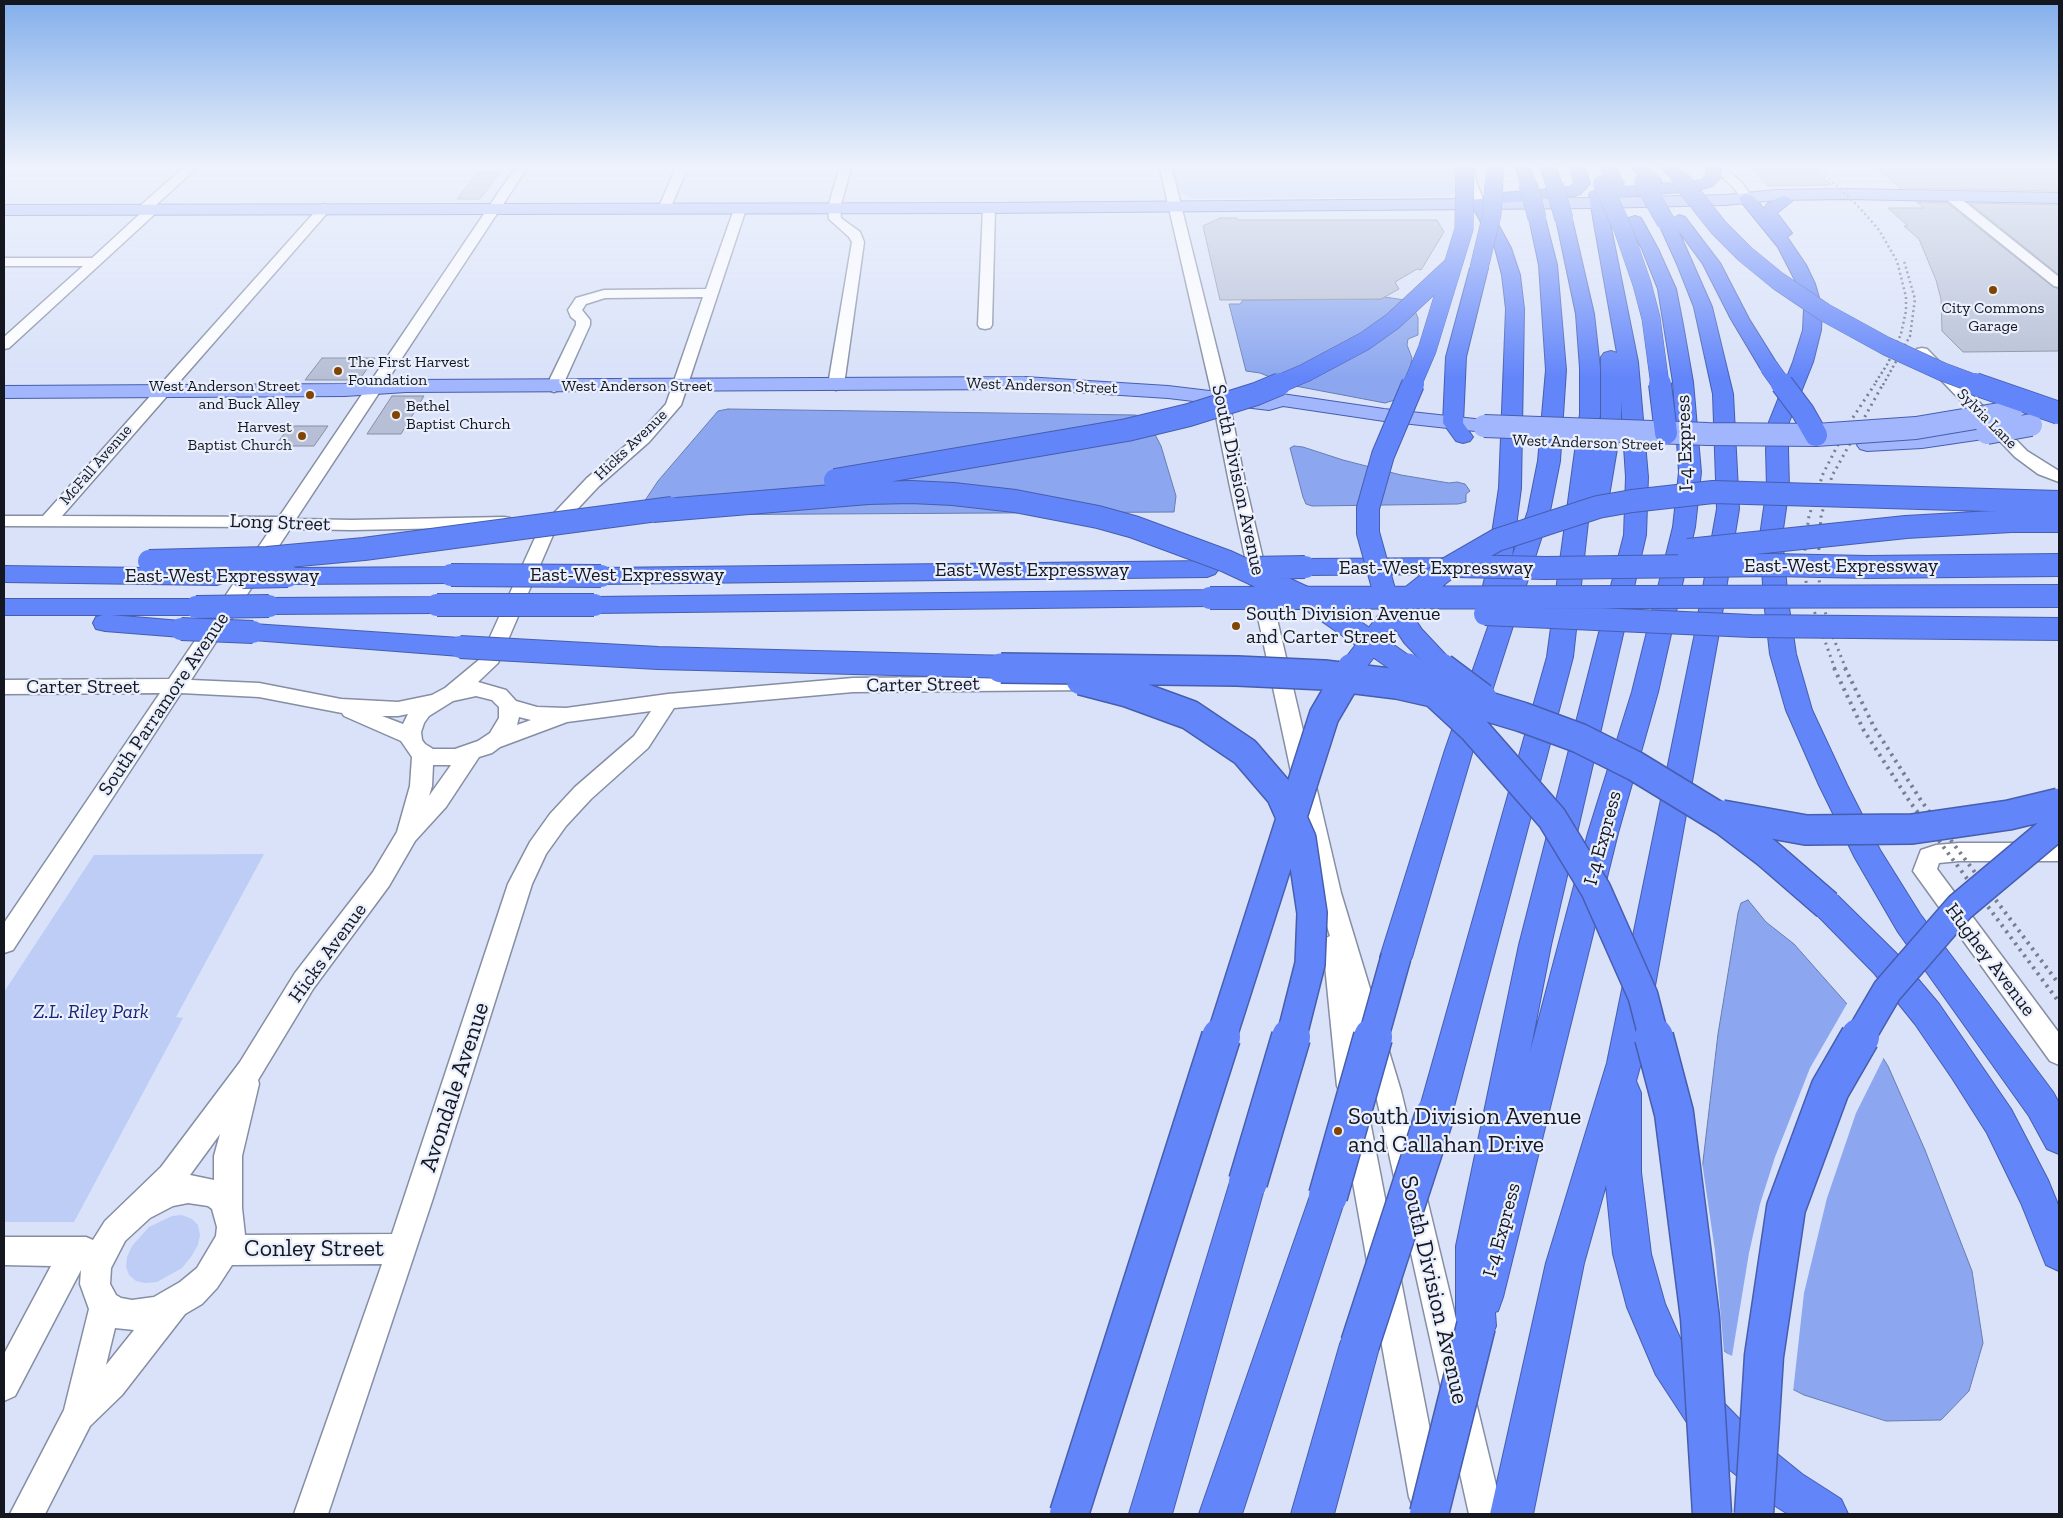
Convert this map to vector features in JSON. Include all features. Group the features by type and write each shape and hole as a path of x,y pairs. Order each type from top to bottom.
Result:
{"highway":[{"path":"1462,236 1427,350 1383,455 1368,508 1368,533 1385,594 1413,636 1437,664 1470,690 1537,735 1634,784 1689,808 1806,830 1912,829 2009,815 2059,803"},
{"path":"1458,430 1456,358 1487,236"},
{"path":"1459,750 1498,573 1510,488 1515,309 1511,275 1497,236"},
{"path":"1220,1514 1328,1196 1396,957 1459,750 1539,511 1549,461 1556,370 1548,265 1541,236"},
{"path":"1560,657 1589,423 1590,368 1585,314 1568,236"},
{"path":"1312,1514 1360,1344 1434,1114 1471,987 1560,657 1592,528 1611,425 1612,361 1603,236"},
{"path":"1493,1215 1534,945 1635,535 1637,477 1628,362 1607,236"},
{"path":"1624,236 1642,284 1651,318 1667,440"},
{"name":"I-4 Express","path":"1429,1514 1476,1326 1493,1215 1644,692 1684,527 1690,472 1683,382 1667,289 1642,236"},
{"path":"1511,1514 1565,1263 1624,1063 1706,638 1728,509 1724,394 1703,307 1677,236"},
{"path":"1686,236 1711,263 1740,319 1769,367 1803,412 1816,441"},
{"path":"1728,236 1778,281 1824,312 1886,346 1943,372 2059,413"},
{"path":"1768,236 1796,279 1801,295 1803,318 1812,330"},
{"path":"1777,236 1797,265 1806,284 1813,308 1812,330 1803,362 1780,422 1777,449 1778,488 1771,536 1776,601 1783,654 1799,710 1833,785 1870,858 1909,923 2041,1104 2059,1137"},
{"path":"1786,236 1802,255 1824,301 1823,321 1812,330"},
{"path":"4,568 267,558 364,549 653,511 1127,430 1189,415 1256,394 1305,373 1364,341 1393,321 1454,265"},
{"path":"653,511 868,493 911,492 1015,500 1098,517 1134,527 1226,561 1312,601 1404,664 1472,728 1552,818 1596,890 1643,996 1674,1113 1700,1318 1712,1514"},
{"path":"1069,1514 1324,716 1357,659 1387,622 1412,596 1445,570 1497,540 1598,507 1632,501 1713,492 1810,493 2059,502"},
{"path":"1545,568 1656,553 1906,527 2059,521"},
{"name":"East-West Expressway","path":"4,574 217,577 601,576 1304,567 1457,566 1545,568 1772,565 1868,567 2059,565"},
{"name":"East-West Expressway","path":"4,607 594,605 1210,598 2059,596"},
{"path":"1312,598 1506,616 1741,626 2059,629"},
{"path":"4,614 181,629 658,658 1006,668 1237,671 1324,675 1397,684 1459,698 1522,717 1579,738 1636,766 1725,821 1767,853 1827,905 1885,963 1964,1066 1999,1121 2035,1193 2059,1252"},
{"path":"1006,668 1088,681 1127,692 1190,715 1245,752 1281,794 1301,839 1312,912 1310,964 1293,1031 1150,1514"},
{"path":"1754,1514 1764,1356 1786,1208 1830,1089 1887,991 1960,907 2059,824"},
{"path":"1624,1063 1624,1172 1632,1254 1646,1307 1670,1361 1700,1407 1745,1455 1787,1489 1826,1514"}],"main road":[{"name":"West Anderson Street","path":"4,392 1025,383 1168,392 1270,404 1278,411 1303,416 1486,433 1667,440 1922,442 2031,425 2059,418"},
{"name":"West Anderson Street","path":"1816,441 1916,428 2011,412 2059,400"}],"street":[{"path":"4,345 96,262 122,236"},
{"name":"McFall Avenue","path":"48,521 300,236"},
{"name":"South Parramore Avenue","path":"4,943 476,236"},
{"name":"Hicks Avenue","path":"452,694 488,663 545,533 592,482 643,439 673,404 730,236"},
{"path":"836,385 858,242 855,236"},
{"path":"986,325 988,236"},
{"name":"South Division Avenue","path":"1183,236 1329,893 1388,1090 1486,1514"},
{"path":"2000,236 2059,283"},
{"path":"4,262 96,262"},
{"path":"554,387 583,325 583,320 576,314 576,305 588,297 612,294 710,293"},
{"path":"9,323 28,323"},
{"name":"Sylvia Lane","path":"1922,352 2021,454 2044,470 2059,476"},
{"name":"Long Street","path":"4,521 266,521 308,525 352,525 557,519"},
{"path":"488,663 504,701 509,718 505,728 492,742 471,753 441,758 417,745 414,721 433,702 452,694 476,689 488,691 504,701"},
{"name":"Carter Street","path":"504,701 537,714 566,714 668,701 853,685 1282,682"},
{"name":"Carter Street","path":"4,687 176,686 259,690 342,706 398,709 433,702"},
{"name":"Avondale Avenue","path":"311,1514 402,1249 520,884 538,848 558,820 583,793 641,742 668,701"},
{"name":"Carter Street","path":"342,706 417,745"},
{"name":"Carter Street","path":"492,742 536,727 566,714"},
{"name":"Hicks Avenue","path":"407,836 421,786 417,745"},
{"name":"Hicks Avenue","path":"140,1208 171,1177 249,1071 304,981 381,879 407,836 438,801 471,753"},
{"name":"Hughey Avenue","path":"2059,852 1946,853 1929,857 1926,865 1926,871 1931,880 2059,1053"},
{"name":"South Division Avenue","path":"1329,893 1352,1098 1429,1514"},
{"name":"Hicks Avenue","path":"228,1208 228,1156 249,1071"},
{"path":"4,1385 88,1252 140,1208 172,1192 188,1189 212,1193 222,1199 228,1208 231,1227 225,1250 207,1278 191,1293 175,1303 154,1312 132,1315 116,1313 105,1306 98,1296 94,1284 96,1268 88,1252"},
{"name":"Conley Street","path":"225,1250 402,1249"},
{"path":"4,1251 88,1252"},
{"path":"78,1415 111,1384 175,1303"},
{"path":"27,1514 78,1415 105,1306"}],"green space":[{"name":"Z.L. Riley Park","path":"264,854 176,1017 183,1018 74,1222 4,1222 4,992 94,855"},
{"path":"182,1215 192,1219 198,1225 200,1235 198,1245 191,1257 182,1268 157,1282 145,1283 136,1281 129,1275 126,1267 127,1257 132,1246 149,1227 172,1216"}],"water":[{"path":"1385,297 1411,301 1418,318 1418,335 1408,339 1407,345 1412,358 1406,389 1398,399 1385,403 1290,385 1260,373 1246,371 1229,304 1240,304 1243,300 1381,299"},
{"path":"728,409 1135,415 1146,417 1161,446 1176,496 1174,512 647,515 640,508 658,481 718,411"},
{"path":"1294,446 1401,475 1465,484 1470,491 1466,494 1466,502 1458,504 1312,506 1306,504 1303,497 1290,448"},
{"path":"1748,900 1766,922 1794,944 1855,1013 1888,1066 1925,1150 1972,1271 1983,1343 1969,1391 1941,1420 1886,1421 1804,1395 1733,1359 1718,1345 1702,1170 1718,1034 1738,913 1741,903"}],"pier":[{"path":"1848,1002 1857,1012 1885,1055 1856,1113 1827,1198 1804,1293 1793,1392 1732,1361 1716,1347 1699,1170 1701,1155 1715,1251 1724,1352 1732,1356 1749,1253 1760,1204 1775,1157 1810,1068"}],"building":[{"path":"1205,236 1442,236 1421,270 1417,269 1395,282 1399,289 1381,299 1220,300"},
{"name":"City Commons Garage","path":"1915,236 1988,236 2053,287 2059,289 2059,351 1963,352 1942,331 1941,299 1936,280 1919,239"},
{"path":"2011,236 2059,236 2059,275"},
{"name":"The First Harvest Foundation","path":"322,358 375,358 359,380 305,380"},
{"name":"Bethel Baptist Church","path":"392,396 424,396 401,434 367,434"},
{"name":"Harvest Baptist Church","path":"290,426 328,426 314,446 275,446"}],"railway":[{"path":"1874,385 1888,363 1901,334 1906,311 1906,297 1897,261 1882,236"},
{"path":"1883,385 1910,336 1915,299 1904,261"},
{"path":"1835,669 1807,591 1804,562 1806,537 1809,516 1823,474 1848,425 1875,384"},
{"path":"1846,669 1829,627 1820,591 1818,562 1821,517 1832,476 1883,384"},
{"path":"1834,668 1863,729 1910,802 2059,1002"},
{"path":"1845,668 1874,727 1922,802 2059,984"}],"place":[{"name":"City Commons Garage","path":"1993,290"},
{"name":"The First Harvest Foundation","path":"338,371"},
{"name":"West Anderson Street and Buck Alley","path":"310,395"},
{"name":"Bethel Baptist Church","path":"396,415"},
{"name":"Harvest Baptist Church","path":"302,436"},
{"name":"South Division Avenue and Carter Street","path":"1236,626"},
{"name":"South Division Avenue and Callahan Drive","path":"1338,1131"}]}
